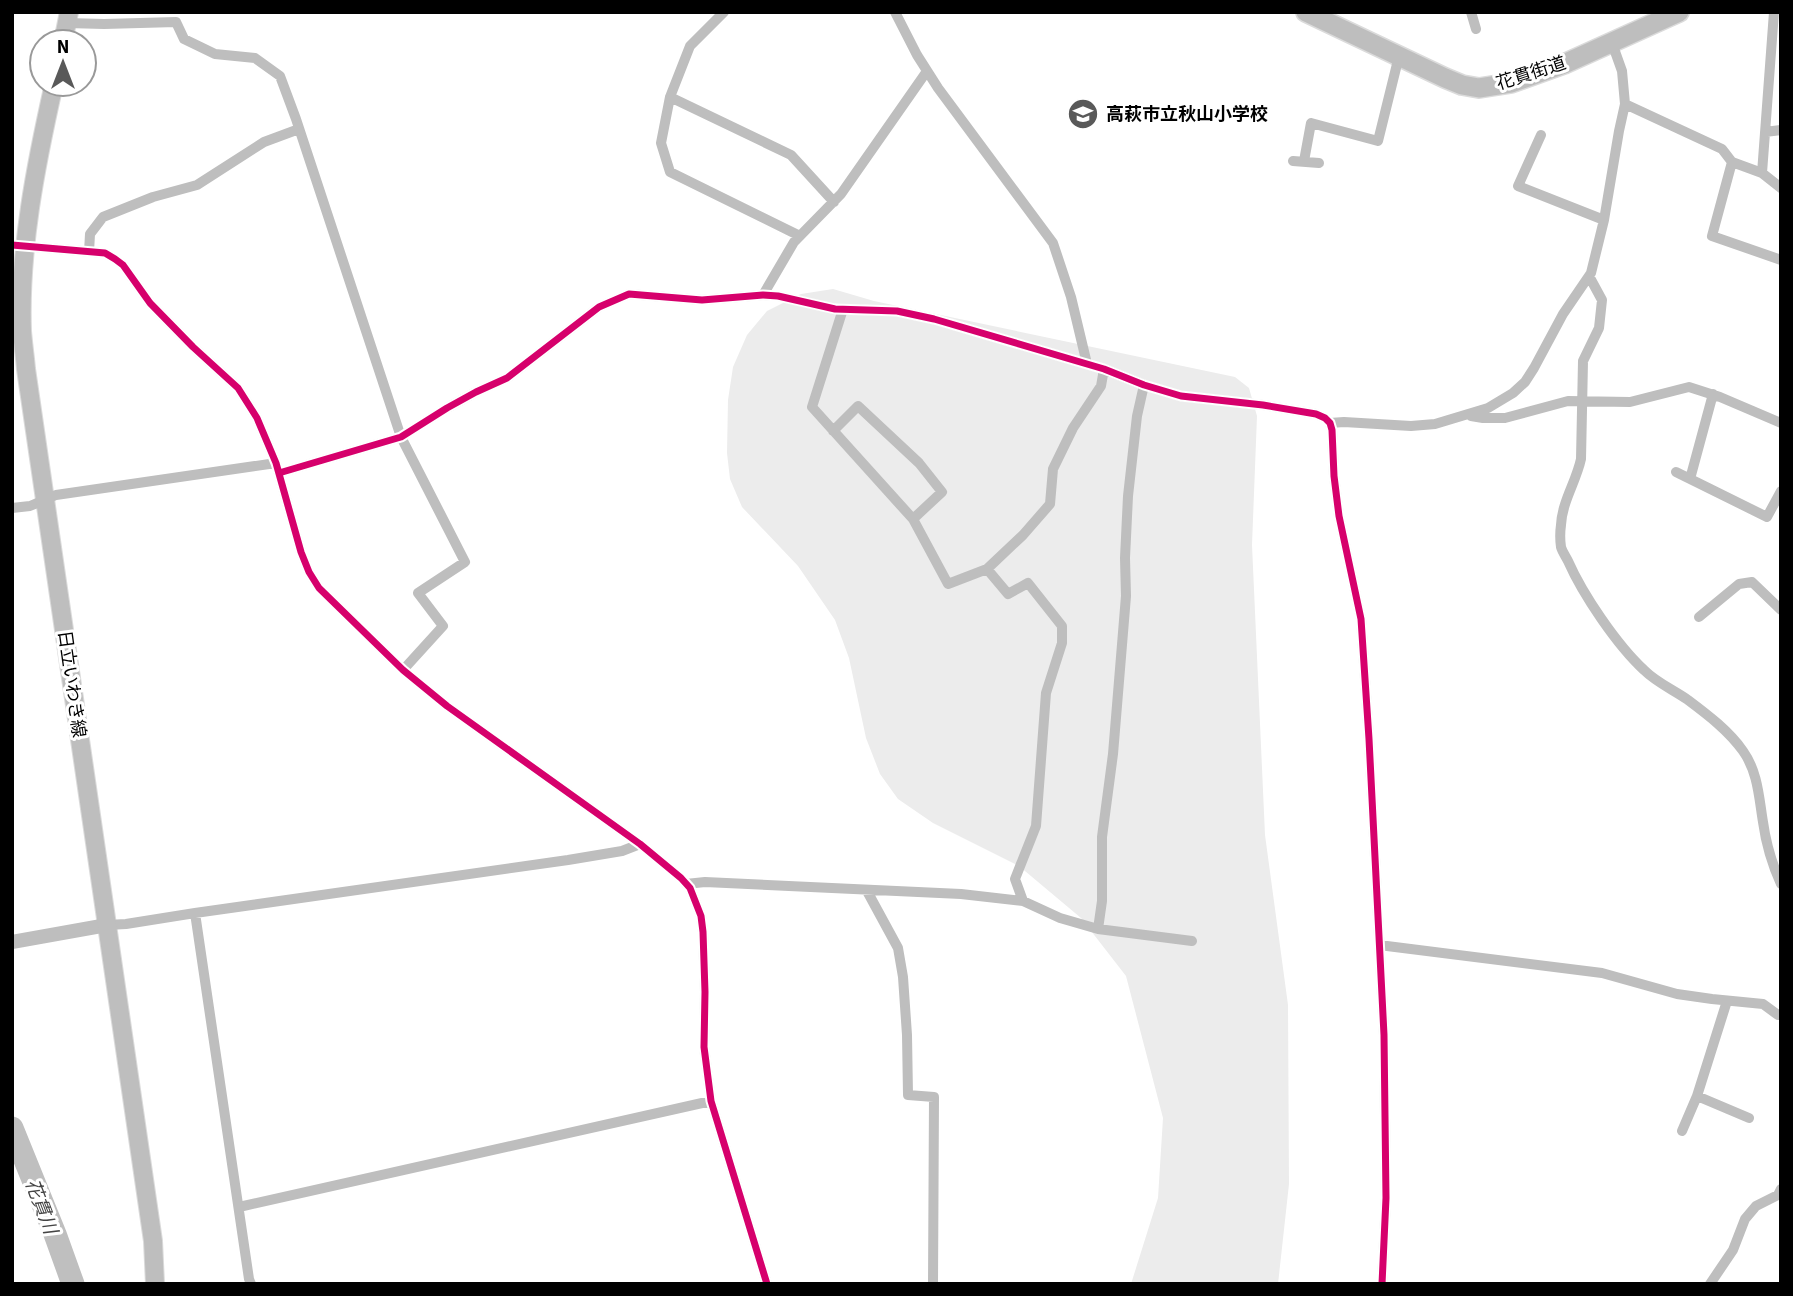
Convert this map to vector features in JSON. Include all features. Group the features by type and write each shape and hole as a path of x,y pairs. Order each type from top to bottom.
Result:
{"highway":[{"name":"花貫街道","path":"1306,12 1462,85 1479,88 1511,83 1564,64 1612,43 1649,18 1679,12"}],"main road":[{"name":"日立いわき線","path":"51,98 19,246 22,331 153,1241 155,1284"}],"street":[{"path":"724,12 690,46 670,97 661,144 670,172 800,236"},
{"path":"895,12 927,71 1053,243 1071,297 1087,364"},
{"path":"1471,12 1476,29"},
{"path":"1762,173 1765,132 1775,69 1774,12"},
{"path":"68,18 104,24 176,22 184,39 215,54 255,58 280,76 401,438 465,562 418,593 443,626 403,670"},
{"path":"1330,423 1411,426 1435,424 1489,408 1525,382 1563,314 1591,273 1604,220 1625,104 1622,71 1612,43"},
{"path":"1319,163 1299,161 1311,123 1378,141 1399,56"},
{"path":"762,295 794,242 841,194 927,71"},
{"path":"670,97 791,155 834,202"},
{"path":"1625,104 1722,149 1731,162 1762,173 1781,188"},
{"path":"89,252 90,233 103,217 153,197 197,185 264,142 299,129"},
{"path":"1765,132 1781,130"},
{"path":"1541,135 1518,186 1604,220"},
{"path":"1731,162 1712,236 1781,260"},
{"path":"19,246 105,253 123,265 150,303 238,388 257,418 277,468 301,552 319,588 403,670 458,714 640,844 690,888 704,933 704,1047 711,1101 767,1284"},
{"path":"1589,276 1602,300 1599,328 1583,361 1581,459 1563,509 1561,547 1574,575 1594,606 1644,671 1714,721 1734,739 1745,754 1752,767 1760,797 1768,850 1781,884"},
{"path":"12,508 30,506 56,495 277,468 401,438 447,408 507,378 599,307 629,294 702,300 778,296 835,309 897,311 934,319 1193,398 1263,405 1325,418 1332,430 1339,516 1361,619 1369,739 1384,1035 1386,1198 1382,1284"},
{"path":"843,309 812,407 913,519 948,584 987,569 1023,535 1050,504 1053,469 1073,428 1101,386 1104,369"},
{"path":"1098,929 1102,901 1102,837 1113,754 1126,596 1128,496 1137,416 1144,385"},
{"path":"1468,415 1505,418 1568,401 1630,402 1689,387 1713,394 1781,423"},
{"path":"1690,479 1713,394"},
{"path":"833,431 858,406 919,463 942,492 913,519"},
{"path":"1676,472 1767,517 1781,491"},
{"path":"987,569 1008,594 1028,583 1062,626 1062,643 1046,693 1036,827 1015,879 1023,901"},
{"path":"1699,617 1739,584 1752,582 1781,610"},
{"path":"12,942 107,925 568,860 622,851 640,844"},
{"path":"686,884 705,882 961,894 1023,901 1060,918 1098,929 1192,941"},
{"path":"867,891 898,948 907,1035 908,1095 934,1097 933,1284"},
{"path":"195,913 251,1284"},
{"path":"1380,945 1602,973 1677,995 1763,1004 1781,1015"},
{"path":"1682,1131 1697,1096 1727,1001"},
{"path":"1697,1096 1749,1118"},
{"path":"239,1207 711,1101"},
{"path":"1710,1284 1733,1250 1745,1219 1756,1206 1778,1195 1781,1189"}],"shaded area":[{"path":"833,289 874,301 1235,377 1249,388 1257,416 1252,545 1265,835 1288,1005 1289,1184 1278,1284 1131,1284 1158,1198 1163,1118 1126,976 1081,918 1019,866 933,823 898,799 880,774 866,738 849,658 835,620 798,566 742,507 730,479 727,453 728,400 733,367 747,335 767,311 801,294"}],"waterway":[{"name":"花貫川","path":"12,1128 73,1284"}],"cycle path":[{"path":"12,245 105,253 123,265 150,303 238,388 257,418 276,463 301,552 319,588 403,670 447,706 640,844 690,888 701,916 703,932 704,1047 711,1101 767,1284"},
{"path":"279,473 401,437 447,408 507,378 599,307 629,294 702,300 763,295 835,309 897,311 934,319 1104,369 1181,396 1263,405 1325,418 1332,430 1339,516 1361,619 1369,739 1384,1035 1386,1198 1382,1284"}],"place":[{"name":"高萩市立秋山小学校","path":"1083,114"}]}
